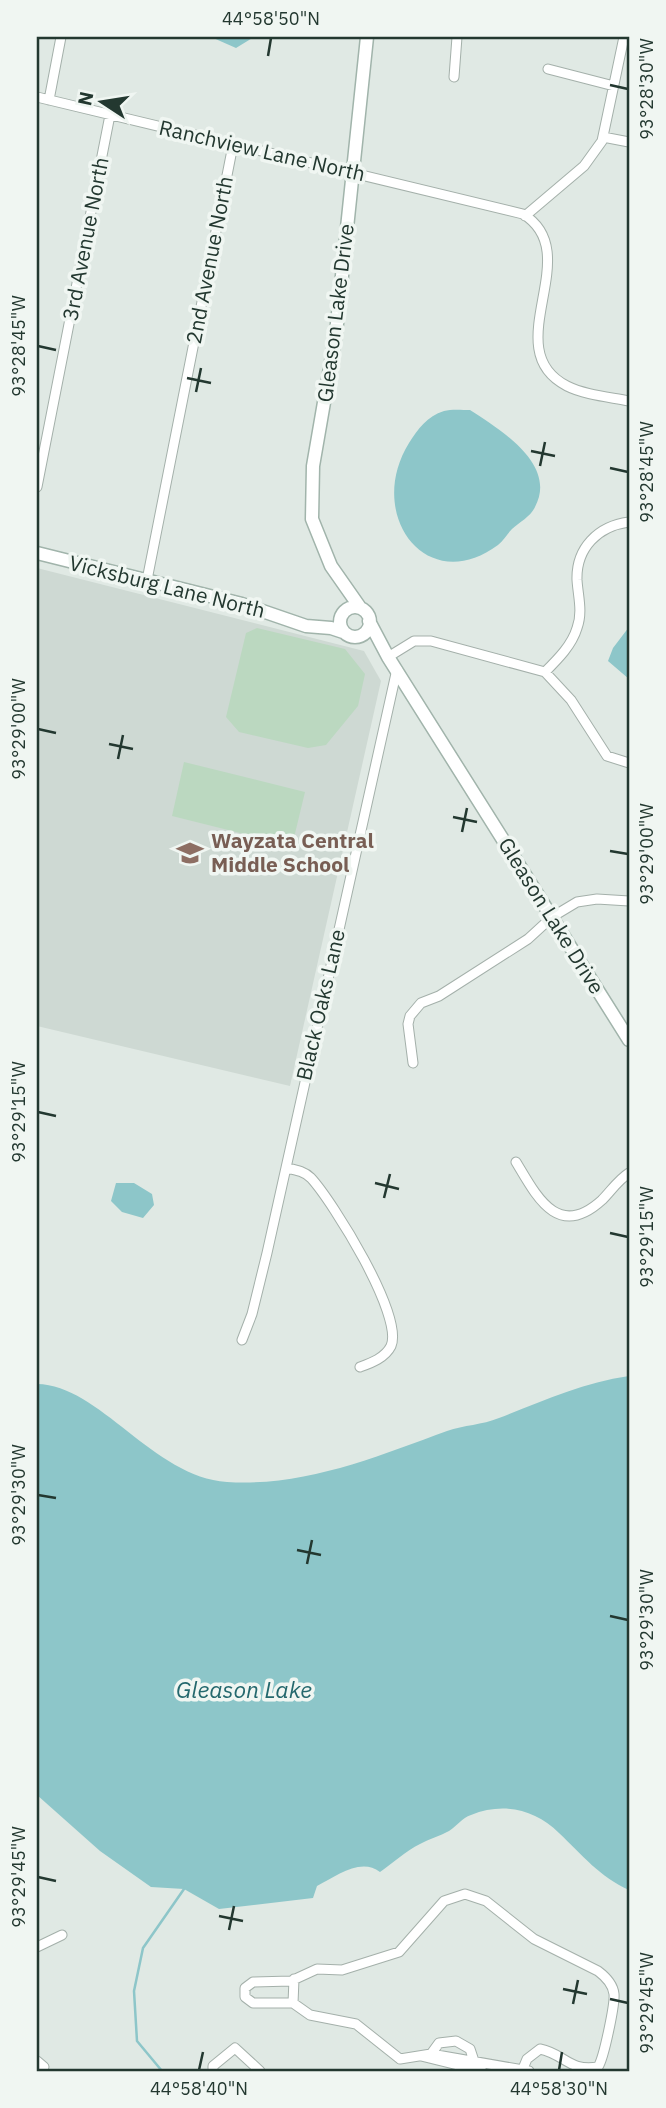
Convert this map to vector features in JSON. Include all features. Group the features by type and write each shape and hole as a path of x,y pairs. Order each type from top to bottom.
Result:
{"main road":[{"name":"Gleason Lake Drive","path":"367,37 336,333 313,466 312,519 331,566 342,581 355,608 366,609 369,621 386,653 629,1041"},
{"name":"Vicksburg Lane North","path":"37,553 298,621 307,618 342,626 353,638 361,635"},
{"path":"342,626 355,608"},
{"path":"361,635 369,621"},
{"name":"Gleason Lake Drive","path":"361,635 386,653"}],"street":[{"path":"49,100 61,37"},
{"path":"454,77 457,37"},
{"path":"624,37 603,137 594,155 525,216 542,230 549,253 537,337 543,361 558,380 569,387 629,401"},
{"path":"548,69 614,86"},
{"name":"Ranchview Lane North","path":"37,97 488,204 525,216"},
{"name":"3rd Avenue North","path":"37,486 110,115"},
{"path":"603,137 629,142"},
{"name":"2nd Avenue North","path":"147,580 233,145"},
{"path":"545,672 565,650 577,630 580,605 577,570 586,546 605,529 629,522"},
{"path":"386,653 414,641 430,641 545,672 571,700 607,756 629,763"},
{"name":"Black Oaks Lane","path":"242,1340 255,1302 286,1168 397,669"},
{"path":"413,1063 408,1024 414,1009 532,937 552,917 586,899 629,901"},
{"path":"516,1163 540,1203 546,1209 564,1216 587,1210 629,1173"},
{"path":"286,1168 302,1172 310,1178 330,1204 372,1275 391,1315 394,1330 391,1346 375,1362 360,1367"},
{"path":"456,1895 474,1895 534,1939 606,1977 614,1994 606,2054 598,2067 585,2069 569,2065 550,2051 540,2049 527,2059 525,2071 426,2055 400,2059 356,2024 310,2014 293,2003 253,2003 244,1993 248,1984 253,1982 294,1979 317,1969 337,1971 399,1952 444,1901 456,1895"},
{"path":"37,1947 62,1935"},
{"path":"293,2003 294,1979"},
{"path":"426,2055 439,2043 456,2041 470,2049 474,2061"},
{"path":"214,2071 213,2066 235,2049 260,2071"},
{"path":"426,2055 482,2071"},
{"path":"400,2059 400,2071"}],"shaded area":[{"name":"Wayzata Central Middle School","path":"37,568 364,651 381,681 290,1086 37,1026"}],"green space":[{"path":"257,628 345,649 365,674 358,706 326,745 308,748 239,732 226,717 246,633"},
{"path":"184,762 305,792 292,846 172,816"}],"water":[{"path":"211,37 254,37 236,48"},
{"path":"470,410 496,427 522,450 539,476 540,491 531,513 498,545 472,559 448,561 427,555 410,540 399,520 394,496 397,470 409,443 428,420 444,411"},
{"path":"629,627 629,679 608,661 613,648"},
{"path":"116,1183 134,1183 152,1194 154,1205 143,1218 122,1212 111,1201"},
{"name":"Gleason Lake","path":"629,1376 629,1890 600,1872 540,1818 518,1810 495,1809 468,1816 449,1831 410,1850 380,1872 365,1866 340,1873 317,1886 313,1898 219,1909 184,1889 151,1887 100,1851 37,1795 37,1384 60,1388 83,1399 175,1465 200,1476 227,1482 256,1482 284,1480 339,1468 447,1431 493,1420 579,1388"}],"waterway":[{"path":"162,2071 137,2041 134,1991 143,1948 184,1889"}],"place":[{"name":"Wayzata Central Middle School","path":"190,853"}]}
